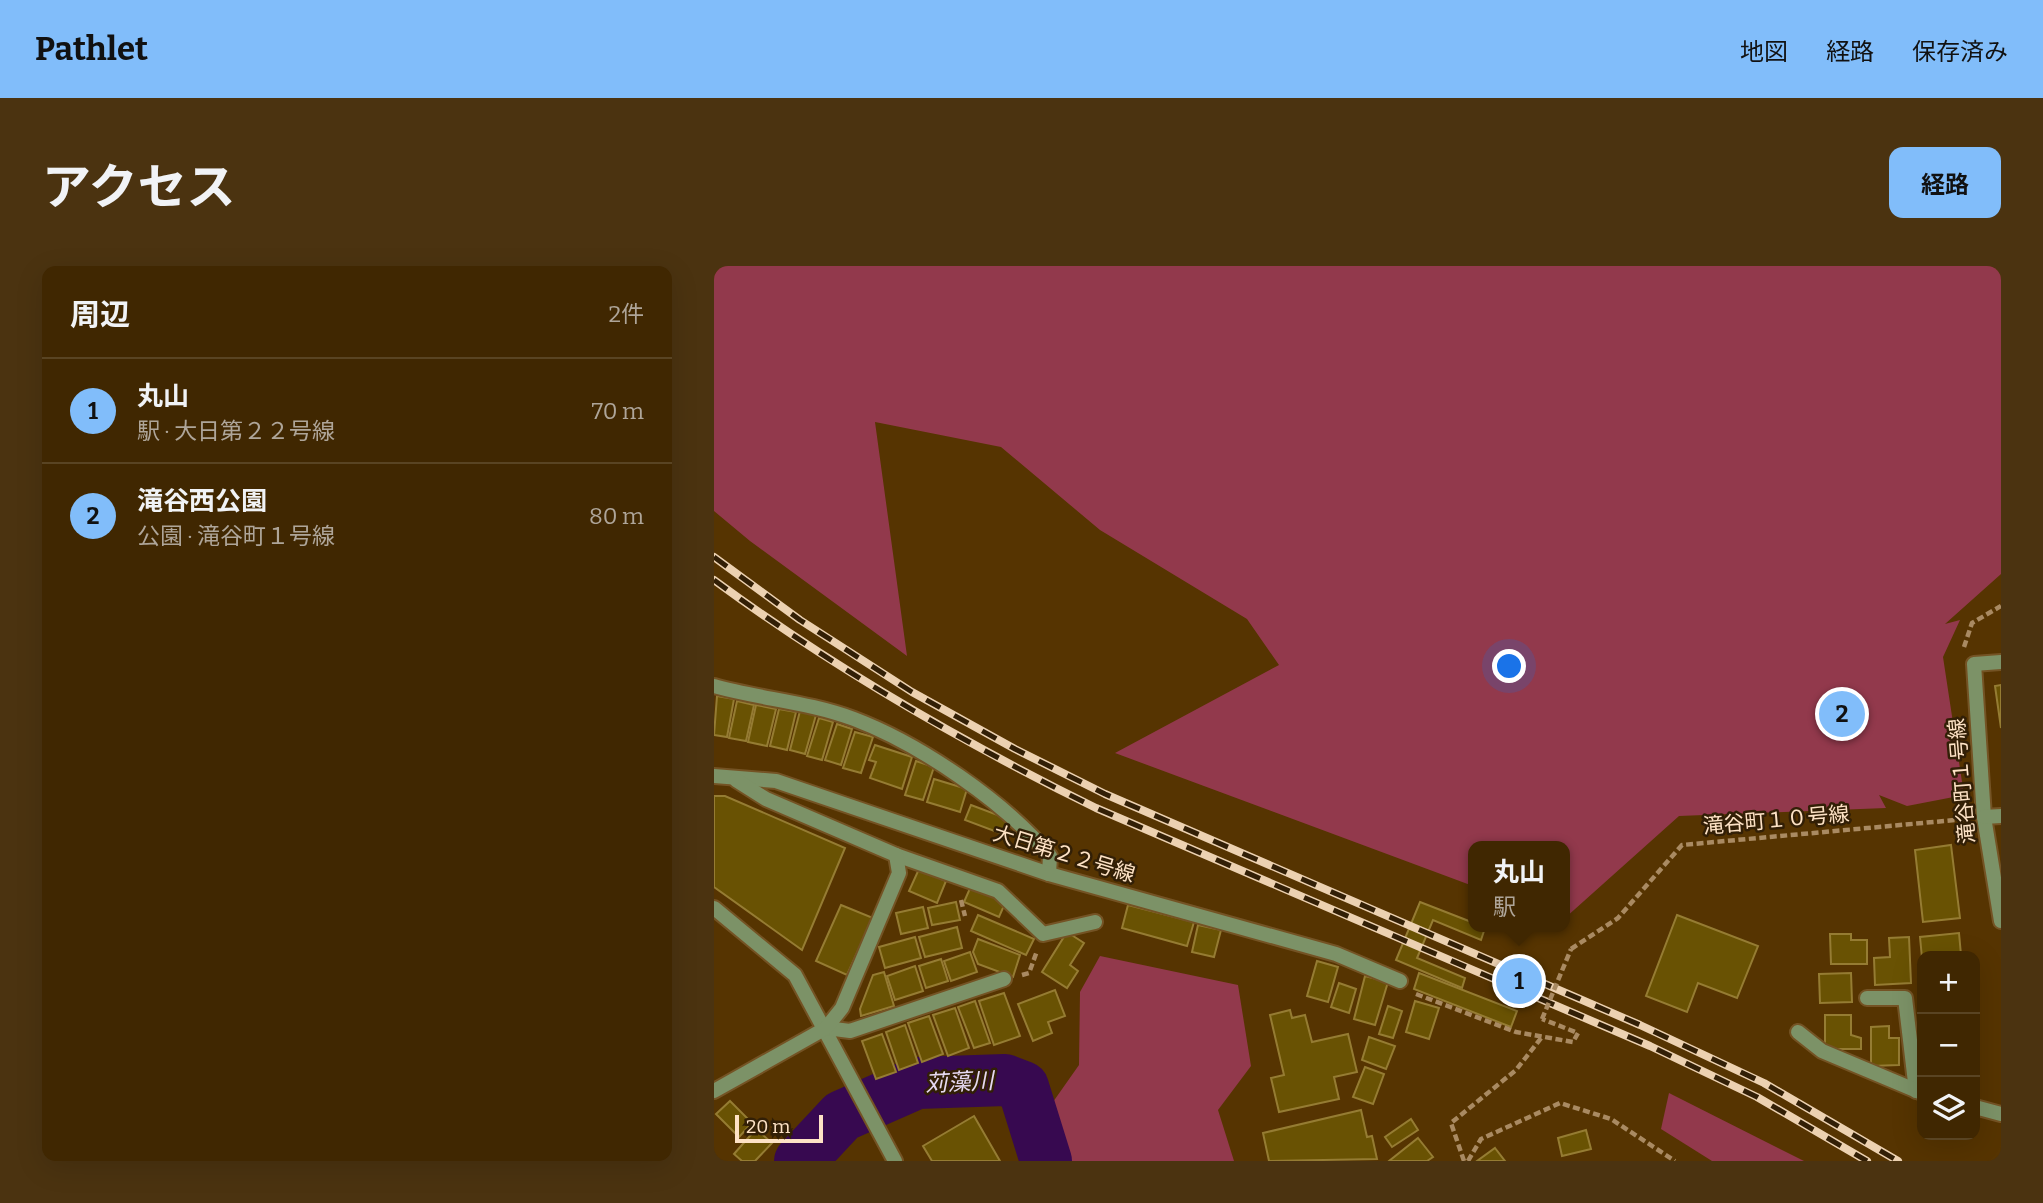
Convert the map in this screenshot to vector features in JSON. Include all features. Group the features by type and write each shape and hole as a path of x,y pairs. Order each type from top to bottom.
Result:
{"street":[{"path":"1973,664 2001,662"},
{"name":"滝谷町１号線","path":"1973,664 1984,817 2001,921"},
{"path":"714,687 812,706 856,720 931,758 987,797 1033,835 1050,856 1049,874"},
{"name":"大日第２２号線","path":"714,776 776,781 1049,874 1336,954 1401,981"},
{"path":"733,778 766,799 896,855 999,891 1043,934 1095,922"},
{"path":"1984,817 2001,816"},
{"path":"714,1091 826,1028 842,1008 899,873 896,855"},
{"path":"714,908 795,975 826,1028 895,1161"},
{"path":"826,1028 850,1031 1004,979"},
{"path":"1867,998 1905,998 1917,1079"},
{"path":"1798,1032 1822,1051 1917,1091"},
{"path":"1980,1108 2001,1114"}],"path":[{"path":"1973,664 1963,651 1972,623 2001,606"},
{"name":"滝谷町１０号線","path":"1542,1037 1573,1042 1578,1033 1542,1019 1571,949 1618,919 1682,845 1984,817"},
{"path":"1004,979 1029,973 1043,934"},
{"path":"1401,981 1412,992 1516,1032 1542,1037 1516,1070 1451,1123 1466,1161"},
{"path":"1466,1161 1481,1139 1560,1103 1611,1119 1675,1161"}],"shaded area":[{"path":"714,266 2001,266 2001,574 1945,624 1960,620 1943,657 1964,795 1907,806 1879,795 1886,808 1679,816 1570,914 1570,841 1468,841 1468,884 1115,753 1279,665 1247,619 1100,530 1001,447 875,422 907,656 750,541 714,511"},
{"path":"1100,956 1238,985 1251,1066 1218,1110 1234,1161 1027,1161 1022,1146 1079,1065 1080,992"},
{"path":"1669,1093 1804,1161 1712,1161 1661,1129"}],"building":[{"path":"2001,685 2001,728 1995,686"},
{"path":"717,696 734,699 727,737 714,735"},
{"path":"737,701 754,705 746,741 729,738"},
{"path":"756,705 776,709 767,746 748,742"},
{"path":"779,709 796,712 787,750 770,746"},
{"path":"800,711 816,715 805,754 790,750"},
{"path":"819,718 833,722 822,760 807,756"},
{"path":"837,724 852,729 841,765 825,760"},
{"path":"855,732 873,737 861,773 843,768"},
{"path":"875,745 912,757 902,789 870,778 876,762 869,760"},
{"path":"916,761 934,767 923,800 905,795"},
{"path":"934,779 967,789 960,812 927,802"},
{"path":"714,796 725,796 845,848 802,950 714,887"},
{"path":"971,805 1011,820 1005,835 965,820"},
{"path":"1951,845 1960,918 1923,922 1915,850"},
{"path":"919,869 946,881 937,903 909,891"},
{"path":"971,886 1006,901 999,917 964,902"},
{"path":"956,902 960,920 932,925 928,908"},
{"path":"1420,902 1468,921 1468,932 1484,932 1481,940 1433,920 1417,958 1465,978 1462,988 1396,960"},
{"path":"841,905 873,918 847,975 816,961"},
{"path":"1128,905 1194,922 1187,946 1122,928"},
{"path":"923,907 928,928 901,934 896,913"},
{"path":"978,915 1034,939 1026,955 971,931"},
{"path":"1677,915 1758,946 1737,998 1698,983 1687,1012 1646,996"},
{"path":"1198,925 1221,930 1214,957 1192,952"},
{"path":"957,927 962,948 925,957 919,937"},
{"path":"1067,932 1084,943 1070,965 1078,971 1067,988 1042,972"},
{"path":"1959,933 1961,951 1921,951 1920,937"},
{"path":"1830,934 1851,934 1851,940 1867,940 1867,964 1831,964"},
{"path":"915,937 921,958 885,968 879,947"},
{"path":"1909,937 1911,983 1875,985 1874,958 1890,957 1889,938"},
{"path":"978,939 1020,955 1013,977 978,964 973,952"},
{"path":"970,952 977,972 951,981 944,961"},
{"path":"941,959 948,981 926,988 919,966"},
{"path":"1317,961 1338,967 1328,1002 1307,996"},
{"path":"915,966 923,991 895,1000 887,976"},
{"path":"884,972 894,1006 861,1016 860,1009 873,975"},
{"path":"1419,973 1517,1011 1511,1027 1414,989"},
{"path":"1851,973 1852,1002 1820,1003 1819,974"},
{"path":"1365,976 1388,982 1375,1025 1354,1019"},
{"path":"1339,983 1356,989 1349,1013 1331,1007"},
{"path":"1055,990 1065,1016 1048,1022 1052,1033 1033,1041 1018,1004"},
{"path":"1004,993 1020,1036 994,1045 979,1001"},
{"path":"975,1001 990,1043 974,1048 958,1007"},
{"path":"1415,1001 1439,1008 1429,1039 1406,1032"},
{"path":"1388,1006 1402,1011 1393,1038 1379,1034"},
{"path":"955,1008 969,1048 948,1056 933,1015"},
{"path":"1290,1010 1292,1018 1305,1015 1312,1042 1348,1034 1357,1072 1334,1077 1339,1099 1279,1112 1271,1078 1284,1075 1270,1015"},
{"path":"1825,1015 1851,1015 1851,1035 1861,1038 1861,1049 1825,1049"},
{"path":"929,1016 943,1054 922,1062 908,1023"},
{"path":"905,1025 918,1063 899,1070 886,1032"},
{"path":"1889,1026 1889,1038 1899,1038 1899,1065 1871,1066 1871,1027"},
{"path":"882,1034 896,1072 876,1079 862,1041"},
{"path":"1369,1037 1395,1046 1386,1069 1362,1060"},
{"path":"1365,1067 1384,1074 1373,1104 1353,1097"},
{"path":"730,1101 752,1123 739,1137 716,1114"},
{"path":"1361,1110 1367,1137 1372,1136 1377,1159 1269,1161 1263,1133"},
{"path":"974,1116 1000,1161 932,1161 923,1146"},
{"path":"1411,1119 1418,1130 1392,1147 1385,1137"},
{"path":"756,1129 772,1143 755,1161 742,1161 734,1154"},
{"path":"1586,1130 1591,1149 1562,1156 1558,1138"},
{"path":"1418,1138 1433,1157 1427,1161 1389,1161"},
{"path":"1495,1148 1505,1161 1477,1161"}],"waterway":[{"name":"苅藻川","path":"800,1161 842,1116 917,1083 1005,1080 1023,1087 1046,1161"}],"railway":[{"path":"714,557 800,620 912,692 1015,749 1105,794 1640,1025 1764,1083 1898,1161"},
{"path":"714,580 806,644 900,703 1046,783 1096,808 1650,1046 1757,1097 1867,1161"}],"place":[{"name":"滝谷西公園","path":"1842,714"},
{"name":"丸山","path":"1519,981"}]}
